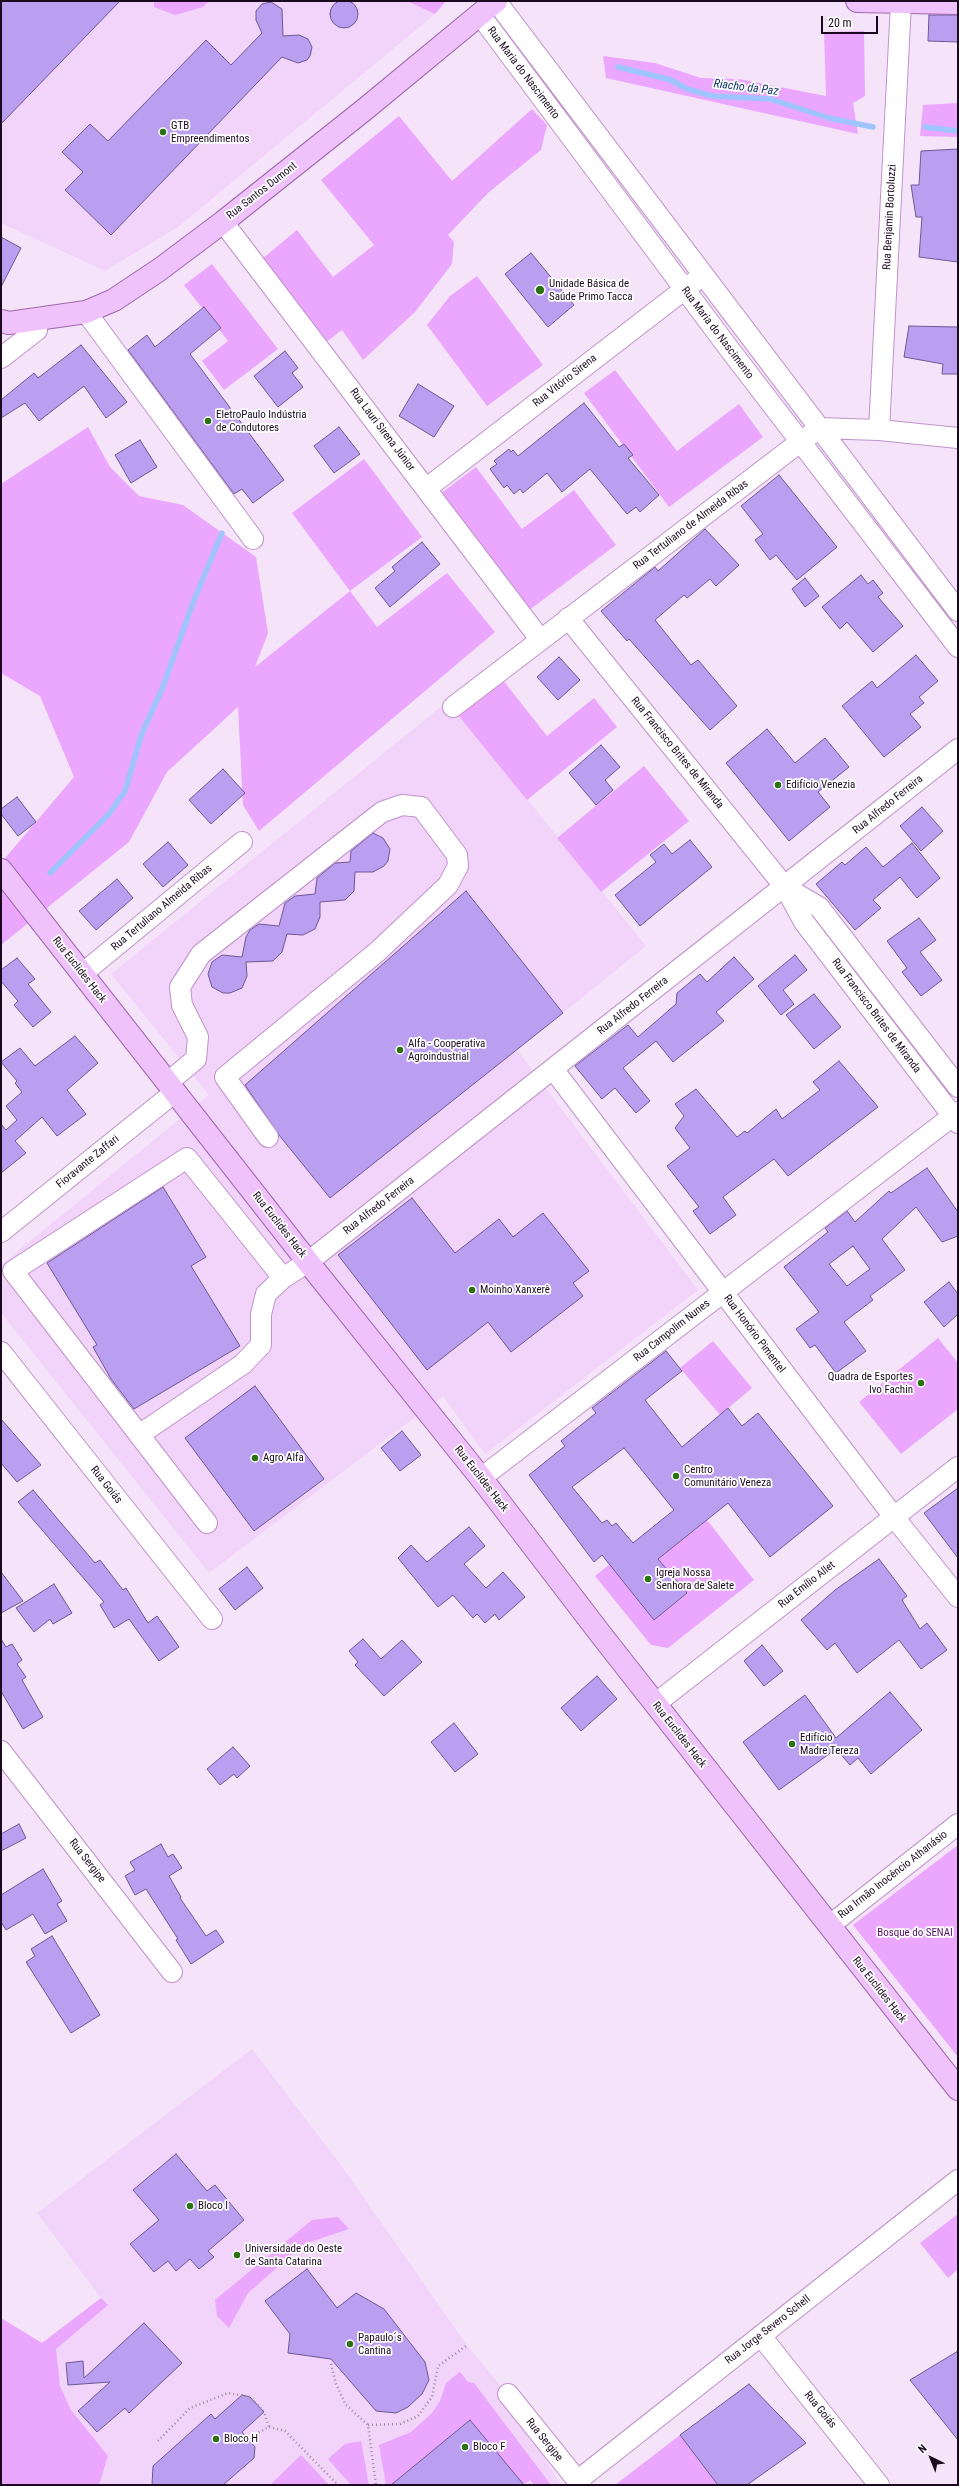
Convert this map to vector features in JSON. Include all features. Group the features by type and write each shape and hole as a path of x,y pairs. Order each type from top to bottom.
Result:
{"main road":[{"name":"Rua Santos Dumont","path":"1,321 9,322 86,312 114,300 159,270 223,222 496,1"},
{"path":"857,1 958,3"},
{"name":"Rua Euclides Hack","path":"1,870 308,1262 481,1478 829,1926 958,2089"}],"street":[{"name":"Rua Maria do Nascimento","path":"496,1 958,610"},
{"name":"Rua Benjamin Bortoluzzi","path":"879,430 901,3"},
{"name":"Rua Maria do Nascimento","path":"480,15 684,290 958,647"},
{"path":"556,118 575,105"},
{"path":"613,194 631,179"},
{"name":"Rua Lauri Sirena Júnior","path":"223,222 427,488 540,639"},
{"name":"Rua Vitório Sirena","path":"427,488 704,275"},
{"path":"86,312 253,539"},
{"path":"1,358 38,330 38,318"},
{"path":"730,350 749,335"},
{"path":"820,428 879,430 958,438"},
{"name":"Rua Tertuliano de Almeida Ribas","path":"453,706 820,428"},
{"path":"886,553 905,540"},
{"path":"940,624 958,610"},
{"name":"Rua Francisco Brites de Miranda","path":"568,618 786,887 804,922 956,1117"},
{"name":"Rua Alfredo Ferreira","path":"139,1435 242,1364 261,1345 261,1314 266,1294 283,1278 308,1262 552,1069 786,887 958,749"},
{"name":"Fioravante Zaffari","path":"1,1232 171,1088 196,1059 198,1037 182,1005 180,986 201,954 382,812 402,805 421,808 457,855 458,866 448,885 378,952 225,1077 268,1137"},
{"name":"Rua Tertuliano Almeida Ribas","path":"82,974 242,842"},
{"name":"Rua Francisco Brites de Miranda","path":"786,887 819,907 958,1087"},
{"path":"842,971 858,958"},
{"path":"893,1038 910,1026"},
{"name":"Rua Honório Pimentel","path":"552,1069 894,1517 958,1597"},
{"name":"Rua Campolim Nunes","path":"481,1478 722,1292 956,1117"},
{"path":"207,1523 13,1271 187,1158 283,1278"},
{"name":"Rua Goiás","path":"1,1352 212,1619"},
{"name":"Rua Emílio Allet","path":"656,1704 958,1467"},
{"name":"Rua Sergipe","path":"1,1751 172,1972"},
{"name":"Rua Irmão Inocêncio Athanásio","path":"829,1926 958,1824"},
{"name":"Rua Jorge Severo Schell","path":"579,2483 958,2180"},
{"name":"Rua Goiás","path":"761,2336 879,2485"},
{"name":"Rua Sergipe","path":"508,2394 579,2483"}],"path":[{"path":"368,2425 400,2424 418,2416 432,2397 438,2366 466,2346"},
{"path":"330,2364 336,2384 346,2405 368,2425 376,2485"},
{"path":"158,2441 190,2408 228,2393 250,2397 264,2412 269,2427"},
{"path":"248,2438 269,2427 285,2431 338,2485"}],"shaded area":[{"path":"1,1 407,1 435,14 178,227 105,271 1,223"},
{"path":"448,701 646,946 517,1050 698,1290 485,1454 443,1396 209,1573 1,1313 1,1265 209,1095 111,974"},
{"name":"Universidade do Oeste de Santa Catarina","path":"252,2049 343,2168 466,2344 503,2389 561,2485 54,2485 1,2374 101,2298 37,2213"}],"green space":[{"path":"154,1 209,1 203,7 175,15 154,7"},
{"path":"407,1 446,1 435,14"},
{"path":"864,31 865,96 853,103 858,134 606,78 603,56 655,63 701,78 739,79 826,96 824,32"},
{"path":"958,103 958,137 920,136 923,105"},
{"path":"532,109 547,125 541,150 489,192 448,235 454,242 452,264 415,312 363,360 342,330 325,343 262,259 297,230 333,277 374,245 321,180 399,116 452,181"},
{"path":"212,264 278,349 224,390 202,361 228,341 184,285"},
{"path":"477,276 543,365 487,406 427,325 450,296"},
{"path":"615,370 677,451 739,404 763,437 669,507 584,393"},
{"path":"88,427 110,467 139,496 183,505 256,557 268,633 255,667 350,591 377,627 447,573 495,632 259,831 243,805 238,707 167,772 129,842 1,945 1,863 74,777 40,696 1,673 1,484"},
{"path":"364,459 422,537 350,591 292,513"},
{"path":"476,467 522,529 574,490 616,545 528,611 440,494"},
{"path":"502,679 547,736 594,698 617,727 527,800 458,715"},
{"path":"644,766 689,821 601,892 557,838"},
{"name":"Quadra de Esportes Ivo Fachin","path":"938,1338 958,1363 958,1409 901,1454 859,1402"},
{"path":"713,1341 752,1388 720,1415 680,1368"},
{"path":"707,1520 754,1580 668,1648 651,1645 595,1576 610,1564 654,1620 687,1593 658,1559"},
{"name":"Bosque do SENAI","path":"958,1845 958,2057 853,1925"},
{"path":"958,2214 958,2269 948,2278 920,2243"},
{"path":"338,2217 349,2229 304,2244 248,2293 229,2328 217,2316 215,2300 312,2220"},
{"path":"101,2298 108,2305 56,2349 60,2386 71,2410 108,2456 99,2485 1,2485 1,2318 42,2343"},
{"path":"460,2372 468,2382 474,2383 551,2485 534,2485 530,2480 523,2485 470,2420 398,2479 402,2485 386,2485 379,2445 411,2432 432,2413 440,2401 446,2383"},
{"path":"680,2435 718,2485 615,2485"},
{"path":"361,2441 369,2485 351,2485 328,2459 345,2444"},
{"path":"301,2455 329,2485 270,2485"}],"building":[{"path":"344,0 354,4 358,14 354,24 344,28 334,24 330,14 334,4"},
{"path":"1,1 120,1 1,124"},
{"name":"GTB Empreendimentos","path":"271,2 282,9 283,36 299,35 308,39 312,47 310,56 307,60 298,63 282,57 111,235 65,190 83,172 62,152 90,124 108,141 206,40 231,65 262,33 256,20 256,11 262,4"},
{"path":"929,15 958,15 958,42 928,41"},
{"path":"958,149 958,262 919,257 922,217 916,217 911,185 919,185 921,151"},
{"path":"1,237 21,248 1,287"},
{"name":"Unidade Básica de Saúde Primo Tacca","path":"531,253 574,305 548,327 505,274"},
{"name":"EletroPaulo Indústria de Condutores","path":"204,307 221,328 190,354 284,480 253,503 242,489 234,494 128,350 147,335 155,347"},
{"path":"909,326 958,327 958,374 942,374 943,364 904,357"},
{"path":"81,345 127,402 106,418 84,386 39,421 25,403 1,418 1,400 34,373 38,378"},
{"path":"285,351 298,368 292,373 303,387 278,407 254,376"},
{"path":"418,384 454,406 434,437 399,416"},
{"path":"584,403 619,447 624,444 633,455 628,458 659,495 640,512 636,507 627,514 590,469 562,492 547,473 523,493 520,489 514,494 507,485 504,488 490,469 497,464 494,461 509,449 511,452 513,450 518,456"},
{"path":"339,427 360,454 334,473 314,446"},
{"path":"140,440 157,467 131,483 115,455"},
{"path":"779,475 837,547 797,580 776,555 770,560 755,540 763,534 741,506"},
{"path":"705,529 739,565 716,586 710,579 687,598 684,595 655,620 691,665 698,660 737,706 710,730 629,639 627,641 601,611 655,567 658,571"},
{"path":"422,542 440,564 390,607 375,588 395,571 392,567"},
{"path":"861,575 868,584 873,580 883,593 878,597 903,626 873,652 847,622 840,629 822,607"},
{"path":"805,578 819,596 805,607 792,589"},
{"path":"916,655 938,681 919,697 924,703 910,714 921,727 884,757 842,706 872,681 877,688"},
{"path":"559,657 580,680 558,700 537,677"},
{"name":"Edifício Venezia","path":"767,729 795,763 825,738 849,767 818,792 830,807 789,841 726,763"},
{"path":"601,745 620,767 605,780 613,790 596,805 569,773"},
{"path":"223,769 245,793 211,824 189,800"},
{"path":"17,797 36,822 18,836 1,814 1,809"},
{"path":"922,807 943,831 921,851 900,826"},
{"path":"373,833 383,838 390,849 388,861 384,866 373,872 355,872 354,891 345,900 320,902 320,917 315,929 303,935 287,934 282,952 273,961 246,962 247,976 242,988 230,993 223,993 212,987 208,974 212,962 222,955 242,957 246,937 250,930 259,924 279,926 285,903 295,896 315,894 317,878 335,863 350,862 351,851"},
{"path":"690,840 712,867 640,926 615,895 656,862 650,855 664,844 672,854"},
{"path":"168,842 188,865 163,887 143,864"},
{"path":"912,843 940,878 917,898 900,877 873,900 881,908 855,930 816,884 842,862 845,865 866,847 883,867"},
{"path":"117,879 133,898 96,930 79,911"},
{"name":"Alfa - Cooperativa Agroindustrial","path":"466,891 563,1013 330,1198 279,1135 245,1085"},
{"path":"919,918 936,940 920,952 942,980 921,996 902,972 907,968 887,941"},
{"path":"795,955 807,970 783,990 794,1004 781,1015 758,986"},
{"path":"734,957 754,979 716,1012 724,1021 673,1062 656,1041 623,1068 650,1101 636,1113 615,1088 602,1099 575,1066 628,1025 638,1037 676,1004 677,993 700,974 707,982"},
{"path":"17,958 35,979 28,984 51,1012 33,1027 14,1005 18,1001 1,981 1,970"},
{"path":"814,994 841,1027 814,1049 786,1015"},
{"path":"75,1036 98,1063 67,1090 86,1114 57,1136 42,1117 15,1141 26,1153 1,1173 1,1124 6,1130 17,1120 6,1106 22,1092 15,1083 17,1081 1,1062 20,1048 35,1066"},
{"path":"839,1061 878,1107 788,1176 774,1159 723,1197 736,1215 710,1234 693,1211 699,1207 667,1166 690,1148 675,1128 684,1116 675,1104 696,1089 737,1137 745,1131 747,1133 776,1109 782,1119 820,1090 813,1082"},
{"path":"927,1168 958,1212 958,1236 942,1242 916,1207 882,1239 905,1270 870,1296 873,1300 844,1322 866,1351 836,1373 815,1345 810,1348 796,1329 819,1312 784,1267 828,1232 825,1228 847,1211 855,1222 889,1191 891,1193","holes":["853,1246 870,1269 847,1286 829,1264"]},
{"path":"163,1187 206,1257 191,1266 240,1346 134,1409 111,1379 93,1347 97,1345 47,1263"},
{"name":"Moinho Xanxerê","path":"412,1198 455,1253 499,1219 513,1237 543,1213 589,1271 573,1283 583,1296 511,1352 488,1322 427,1370 338,1255"},
{"path":"949,1282 958,1294 958,1314 944,1327 924,1302"},
{"path":"666,1351 682,1371 645,1400 682,1447 728,1408 742,1426 758,1413 833,1506 770,1557 728,1503 658,1559 687,1593 654,1620 602,1555 594,1562 529,1475 565,1446 561,1441 596,1413 592,1408","holes":["624,1448 674,1510 633,1543 616,1523 612,1526 607,1520 602,1523 572,1487"]},
{"name":"Agro Alfa","path":"255,1386 324,1479 254,1531 185,1438"},
{"path":"1,1419 41,1465 17,1482 1,1463"},
{"path":"402,1431 421,1455 400,1471 381,1448"},
{"path":"958,1488 958,1558 924,1513"},
{"path":"33,1490 95,1563 100,1560 123,1590 126,1588 148,1623 157,1616 179,1647 159,1661 129,1619 114,1628 100,1605 104,1602 18,1502"},
{"path":"469,1527 485,1546 464,1564 486,1588 503,1572 525,1597 499,1620 495,1614 485,1623 477,1614 473,1618 453,1595 438,1607 398,1558 411,1545 427,1562"},
{"path":"879,1559 907,1596 902,1600 920,1629 927,1623 947,1650 921,1669 899,1640 857,1673 835,1643 827,1650 801,1620 835,1590"},
{"path":"247,1567 263,1588 235,1610 219,1589"},
{"path":"1,1572 23,1601 1,1613"},
{"path":"54,1584 72,1613 53,1624 50,1619 34,1632 16,1608"},
{"path":"1,1639 6,1647 12,1644 22,1660 17,1664 26,1677 22,1680 43,1717 23,1729 1,1691"},
{"path":"363,1639 381,1659 402,1640 422,1662 384,1696 355,1665 358,1662 349,1651"},
{"path":"762,1645 783,1671 764,1686 744,1661"},
{"path":"597,1676 617,1699 581,1731 561,1708"},
{"path":"890,1692 922,1730 871,1774 858,1758 850,1765 836,1749 779,1790 743,1742 805,1695 836,1738"},
{"path":"454,1723 478,1754 455,1772 431,1742"},
{"path":"233,1747 250,1766 237,1778 234,1774 220,1785 207,1769"},
{"path":"19,1824 26,1838 1,1851 1,1834"},
{"path":"161,1844 168,1857 173,1854 182,1868 169,1876 181,1897 180,1898 206,1936 216,1930 224,1942 191,1964 176,1940 178,1939 146,1889 135,1895 125,1876 135,1870 130,1862"},
{"path":"43,1869 62,1901 57,1904 67,1921 45,1934 33,1914 6,1930 1,1922 1,1895"},
{"path":"52,1936 100,2015 71,2033 26,1962 35,1956 31,1949"},
{"name":"Bloco I","path":"176,2154 207,2191 215,2185 244,2220 208,2251 214,2257 199,2269 190,2259 176,2271 168,2261 154,2272 130,2244 159,2220 133,2190"},
{"name":"Papaulo´s Cantina","path":"307,2269 337,2308 356,2293 384,2309 425,2362 429,2380 422,2394 408,2407 396,2413 376,2411 331,2359 288,2353 290,2334 265,2301"},
{"path":"144,2323 182,2363 129,2413 125,2408 97,2432 78,2411 110,2382 68,2385 66,2363 83,2361 84,2378"},
{"path":"958,2351 958,2440 910,2380"},
{"path":"749,2384 806,2443 747,2485 718,2485 680,2435"},
{"name":"Bloco H","path":"242,2395 250,2397 264,2412 242,2432 255,2447 254,2458 223,2485 152,2485 153,2466 211,2414 215,2419"},
{"name":"Bloco F","path":"470,2420 524,2485 391,2485"}],"waterway":[{"name":"Riacho da Paz","path":"618,67 671,80 687,89 712,96 770,99 829,118 873,127"},
{"name":"Riacho da Paz","path":"925,127 958,131"},
{"path":"50,873 109,814 125,791 142,733 162,689 194,600 222,533"}],"place":[{"name":"GTB Empreendimentos","path":"163,132"},
{"name":"Unidade Básica de Saúde Primo Tacca","path":"540,290"},
{"name":"EletroPaulo Indústria de Condutores","path":"208,421"},
{"name":"Edifício Venezia","path":"778,785"},
{"name":"Alfa - Cooperativa Agroindustrial","path":"400,1050"},
{"name":"Moinho Xanxerê","path":"472,1290"},
{"name":"Quadra de Esportes Ivo Fachin","path":"921,1383"},
{"name":"Agro Alfa","path":"255,1458"},
{"name":"Centro Comunitário Veneza","path":"676,1476"},
{"name":"Igreja Nossa Senhora de Salete","path":"648,1579"},
{"name":"Edifício Madre Tereza","path":"792,1744"},
{"name":"Bloco I","path":"190,2206"},
{"name":"Universidade do Oeste de Santa Catarina","path":"237,2255"},
{"name":"Papaulo´s Cantina","path":"350,2344"},
{"name":"Bloco H","path":"216,2439"},
{"name":"Bloco F","path":"465,2447"}]}
